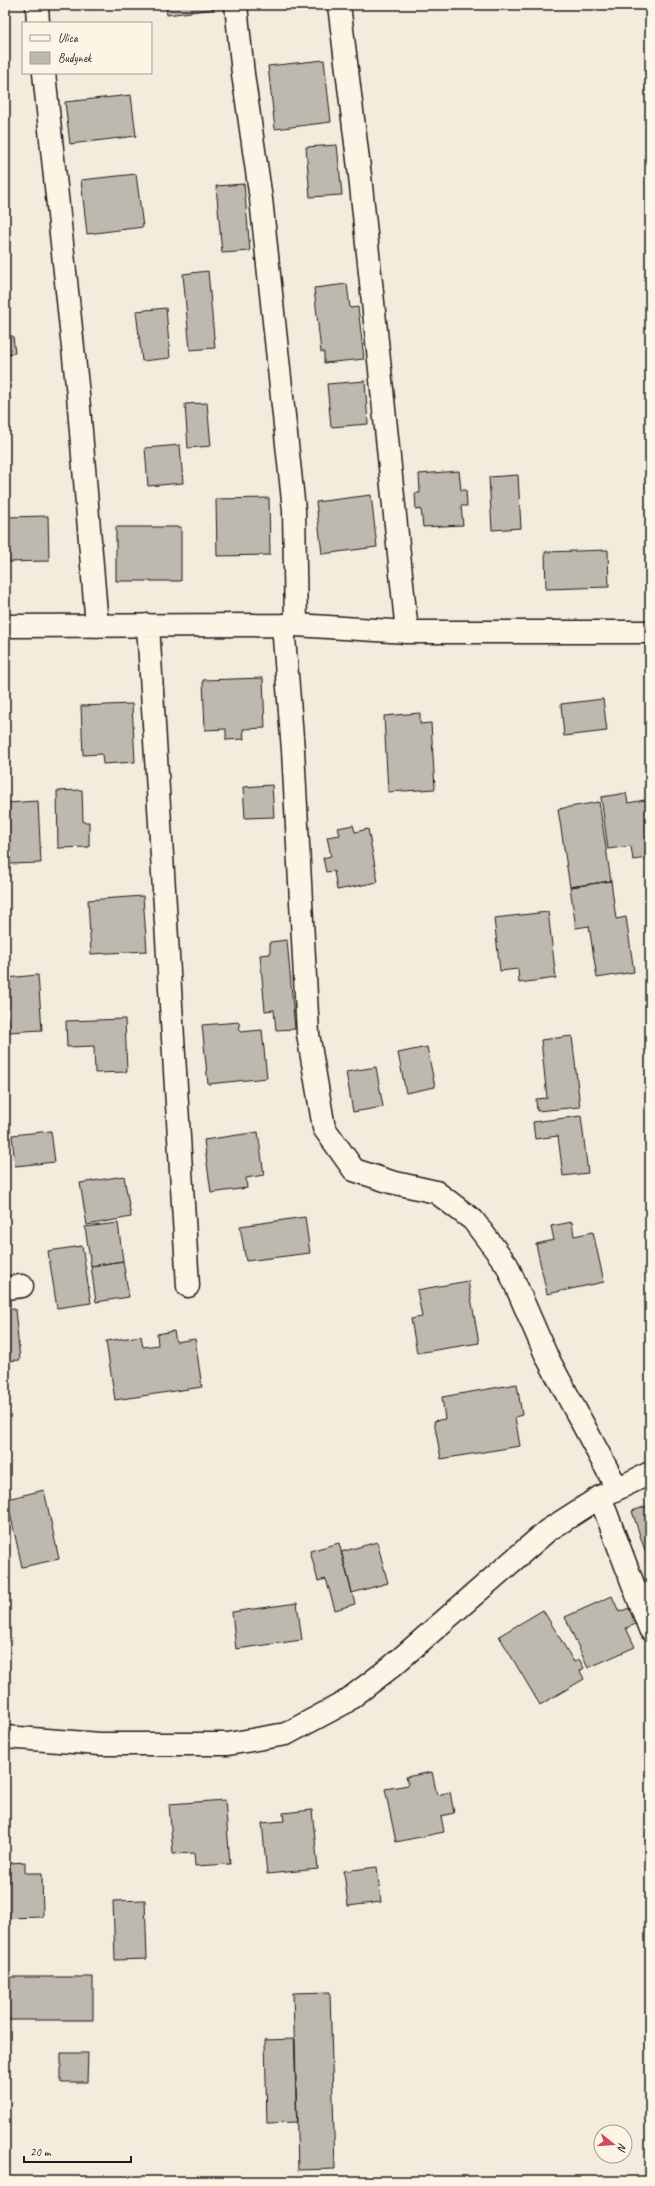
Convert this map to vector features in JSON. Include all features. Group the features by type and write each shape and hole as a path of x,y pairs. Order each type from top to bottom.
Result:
{"street":[{"path":"36,5 38,22"},
{"path":"236,5 243,74 261,207 294,510 289,625 293,758 308,1034 324,1128 354,1170 391,1182 436,1192 473,1220 507,1265 608,1492 650,1629"},
{"path":"339,5 361,184 407,632"},
{"path":"44,74 78,396 97,626"},
{"path":"148,625 188,1286"},
{"path":"5,626 289,625 407,632 650,632"},
{"path":"5,1737 100,1744 220,1744 286,1734 344,1703 391,1667 547,1531 608,1492 650,1473"}],"building":[{"path":"166,5 213,5 214,9 167,15"},
{"path":"324,60 331,122 275,129 268,66"},
{"path":"131,95 136,136 70,144 65,102"},
{"path":"337,145 342,195 310,197 306,147"},
{"path":"136,174 143,227 87,234 81,180"},
{"path":"244,184 250,251 222,253 216,186"},
{"path":"208,271 215,348 190,350 183,274"},
{"path":"347,284 350,308 358,307 364,359 324,363 324,352 321,352 314,288"},
{"path":"166,308 170,358 142,361 136,311"},
{"path":"5,336 13,336 15,353 6,355 8,371 5,372"},
{"path":"365,381 368,424 331,427 327,384"},
{"path":"207,403 211,446 188,448 185,404"},
{"path":"180,445 183,483 148,486 145,448"},
{"path":"459,471 461,490 466,490 467,506 461,506 463,525 423,527 421,509 416,510 415,493 420,493 419,474"},
{"path":"518,475 521,528 492,530 489,477"},
{"path":"371,495 377,547 322,554 316,502"},
{"path":"269,498 270,555 217,556 216,499"},
{"path":"48,516 49,561 5,562 5,517"},
{"path":"116,527 181,527 181,581 116,581"},
{"path":"608,550 609,587 546,589 545,552"},
{"path":"263,678 265,728 243,729 244,739 226,740 226,729 205,730 203,680"},
{"path":"603,699 607,731 564,736 561,704"},
{"path":"132,704 135,762 103,764 102,754 83,755 81,706"},
{"path":"420,713 420,724 431,723 435,789 388,792 384,716"},
{"path":"272,785 274,817 245,818 243,787"},
{"path":"82,790 83,822 89,822 89,847 58,848 57,791"},
{"path":"626,793 628,803 650,799 650,853 646,854 647,858 633,860 631,846 608,849 601,797"},
{"path":"38,801 41,863 9,864 6,803"},
{"path":"599,802 611,881 570,887 558,809"},
{"path":"353,825 355,832 368,829 378,882 337,890 334,871 326,872 323,858 331,856 327,837 340,835 338,828"},
{"path":"611,881 616,919 626,917 634,972 597,978 589,926 576,928 570,887"},
{"path":"143,896 147,951 91,954 88,900"},
{"path":"548,912 556,978 519,983 518,969 500,971 494,918"},
{"path":"287,940 295,1029 276,1030 274,1010 265,1011 260,955 270,954 270,942"},
{"path":"38,975 42,1030 9,1032 6,978"},
{"path":"125,1019 127,1072 95,1073 94,1046 67,1047 66,1021"},
{"path":"239,1022 240,1032 262,1030 267,1078 208,1084 202,1025"},
{"path":"572,1036 580,1107 537,1111 536,1099 547,1098 541,1040"},
{"path":"427,1047 435,1087 406,1093 398,1053"},
{"path":"376,1067 383,1107 353,1112 346,1072"},
{"path":"581,1116 588,1173 563,1176 558,1136 535,1139 533,1122"},
{"path":"51,1131 55,1162 15,1166 12,1135"},
{"path":"258,1132 264,1175 246,1178 247,1188 211,1193 204,1140"},
{"path":"124,1176 131,1217 87,1225 80,1183"},
{"path":"305,1217 310,1253 246,1261 240,1226"},
{"path":"572,1222 574,1236 593,1232 604,1282 547,1294 536,1244 554,1240 551,1226"},
{"path":"118,1223 123,1261 91,1266 85,1227"},
{"path":"82,1246 91,1303 57,1308 48,1251"},
{"path":"123,1261 129,1297 96,1302 91,1266"},
{"path":"468,1281 479,1343 417,1353 411,1319 422,1317 417,1290"},
{"path":"15,1309 20,1360 5,1361 5,1310"},
{"path":"174,1331 176,1342 195,1339 202,1387 115,1400 106,1341 141,1336 143,1347 158,1345 157,1334"},
{"path":"517,1384 522,1415 515,1417 520,1446 441,1459 434,1421 445,1419 442,1397"},
{"path":"44,1490 59,1559 22,1567 7,1499"},
{"path":"650,1505 650,1553 646,1554 632,1511"},
{"path":"377,1542 388,1583 352,1593 341,1552"},
{"path":"339,1543 355,1604 335,1610 326,1579 318,1581 310,1551"},
{"path":"612,1596 619,1612 629,1608 636,1624 626,1628 635,1647 588,1668 565,1617"},
{"path":"297,1603 302,1640 236,1649 232,1612"},
{"path":"543,1610 574,1662 579,1659 584,1668 580,1671 584,1679 540,1705 499,1636"},
{"path":"432,1772 437,1795 450,1792 454,1813 441,1816 444,1832 396,1842 385,1789 408,1785 406,1777"},
{"path":"225,1800 230,1864 195,1866 194,1853 173,1854 169,1804"},
{"path":"312,1810 318,1869 267,1874 262,1823 284,1821 283,1813"},
{"path":"25,1862 25,1873 42,1873 43,1917 5,1918 5,1873 9,1873 9,1863"},
{"path":"377,1867 381,1902 348,1906 344,1871"},
{"path":"145,1900 147,1959 115,1960 113,1901"},
{"path":"5,1977 93,1977 93,2020 6,2020"},
{"path":"330,1992 335,2169 298,2170 293,1993"},
{"path":"295,2039 297,2122 267,2123 265,2040"},
{"path":"61,2053 88,2053 87,2082 61,2082"}]}
